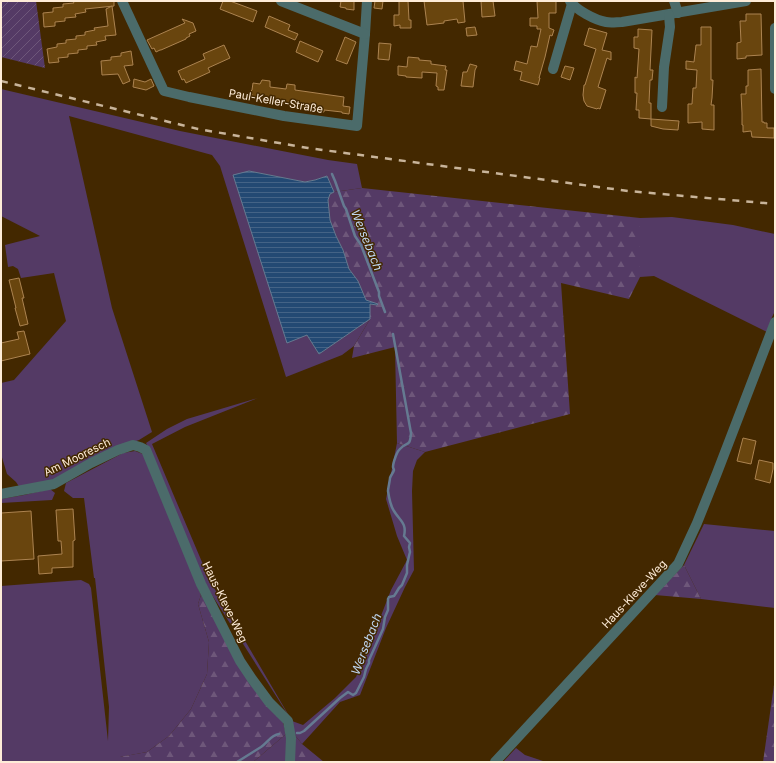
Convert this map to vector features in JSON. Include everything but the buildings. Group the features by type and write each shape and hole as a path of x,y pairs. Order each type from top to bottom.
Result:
{"street":[{"name":"Paul-Keller-Straße","path":"122,1 164,91 284,116 357,126 367,1"},
{"path":"281,1 365,34"},
{"path":"662,107 664,67 674,1"},
{"path":"553,69 571,3 588,15 605,22 622,22 746,1"},
{"path":"775,28 775,89"},
{"name":"Haus-Kleve-Weg","path":"495,762 678,564 718,473 775,322"},
{"name":"Am Mooresch","path":"1,494 54,484 90,463 118,450 134,445 140,446"},
{"name":"Haus-Kleve-Weg","path":"140,446 146,450 201,584 240,661 269,702 288,721 291,738 290,762"}],"green space":[{"path":"1,1 36,1 45,68 1,57"},
{"path":"1,89 180,131 328,160 357,164 362,188 334,192 327,176 305,182 249,171 307,335 319,354 370,319 354,346 342,355 286,377 220,166 212,155 69,116 112,308 152,432 139,440 118,448 56,480 20,488 7,474 1,454 1,383 14,380 66,321 54,273 21,278 18,269 13,266 8,267 5,245 40,236 1,216"},
{"path":"362,188 640,218 640,277 629,299 561,283 570,414 425,452 397,443 395,347 352,358 354,346 370,319 370,304 377,305 366,300 358,281 349,269 343,250 330,220 328,200 330,194 334,192"},
{"path":"672,217 733,225 775,234 775,311 767,332 654,276 640,277 640,218"},
{"path":"258,398 185,427 152,444 210,581 292,721 205,584 146,443 167,429 187,419"},
{"path":"397,443 425,452 417,460 413,471 412,491 414,570 386,628 360,695 340,702 302,744 294,734 292,721 303,725 335,698 356,677 391,590 407,560 397,536 386,499"},
{"path":"135,451 143,454 201,595 198,604 209,642 207,674 191,709 169,736 147,752 120,757 120,762 1,762 1,586 81,580 89,584 91,588 108,741 109,707 95,578 84,498 73,498 64,491 66,483 123,453"},
{"path":"50,489 55,493 52,500 1,503 1,499"},
{"path":"704,524 775,531 775,608 701,599 684,565"},
{"path":"684,565 701,599 655,595"},
{"path":"201,595 283,722 286,734 253,762 120,762 119,757 147,752 169,736 191,709 207,674 209,642 198,604"},
{"path":"775,678 775,762 763,762"},
{"path":"286,734 288,739 287,762 253,762"},
{"path":"294,734 302,744 324,762 292,762"},
{"path":"516,748 525,755 546,762 503,762"}],"water":[{"path":"249,171 305,182 327,176 334,192 330,194 328,200 330,220 343,250 349,269 358,281 366,300 378,304 370,304 370,319 319,354 307,335 287,343 233,175"}],"waterway":[{"name":"Wersebach","path":"332,174 355,236 361,245 385,312"},
{"name":"Wersebach","path":"297,733 304,731 348,692 353,695 356,693 383,629 388,610 388,599 389,597 394,596 402,585 407,573 410,543 404,536 404,525 394,511 389,499 388,491 390,478 394,470 393,465 395,457 399,450 409,443 411,438 393,334"},
{"name":"Wersebach","path":"237,762 279,734"}],"railway":[{"path":"1,81 198,129 308,148 628,191 775,204"}]}
